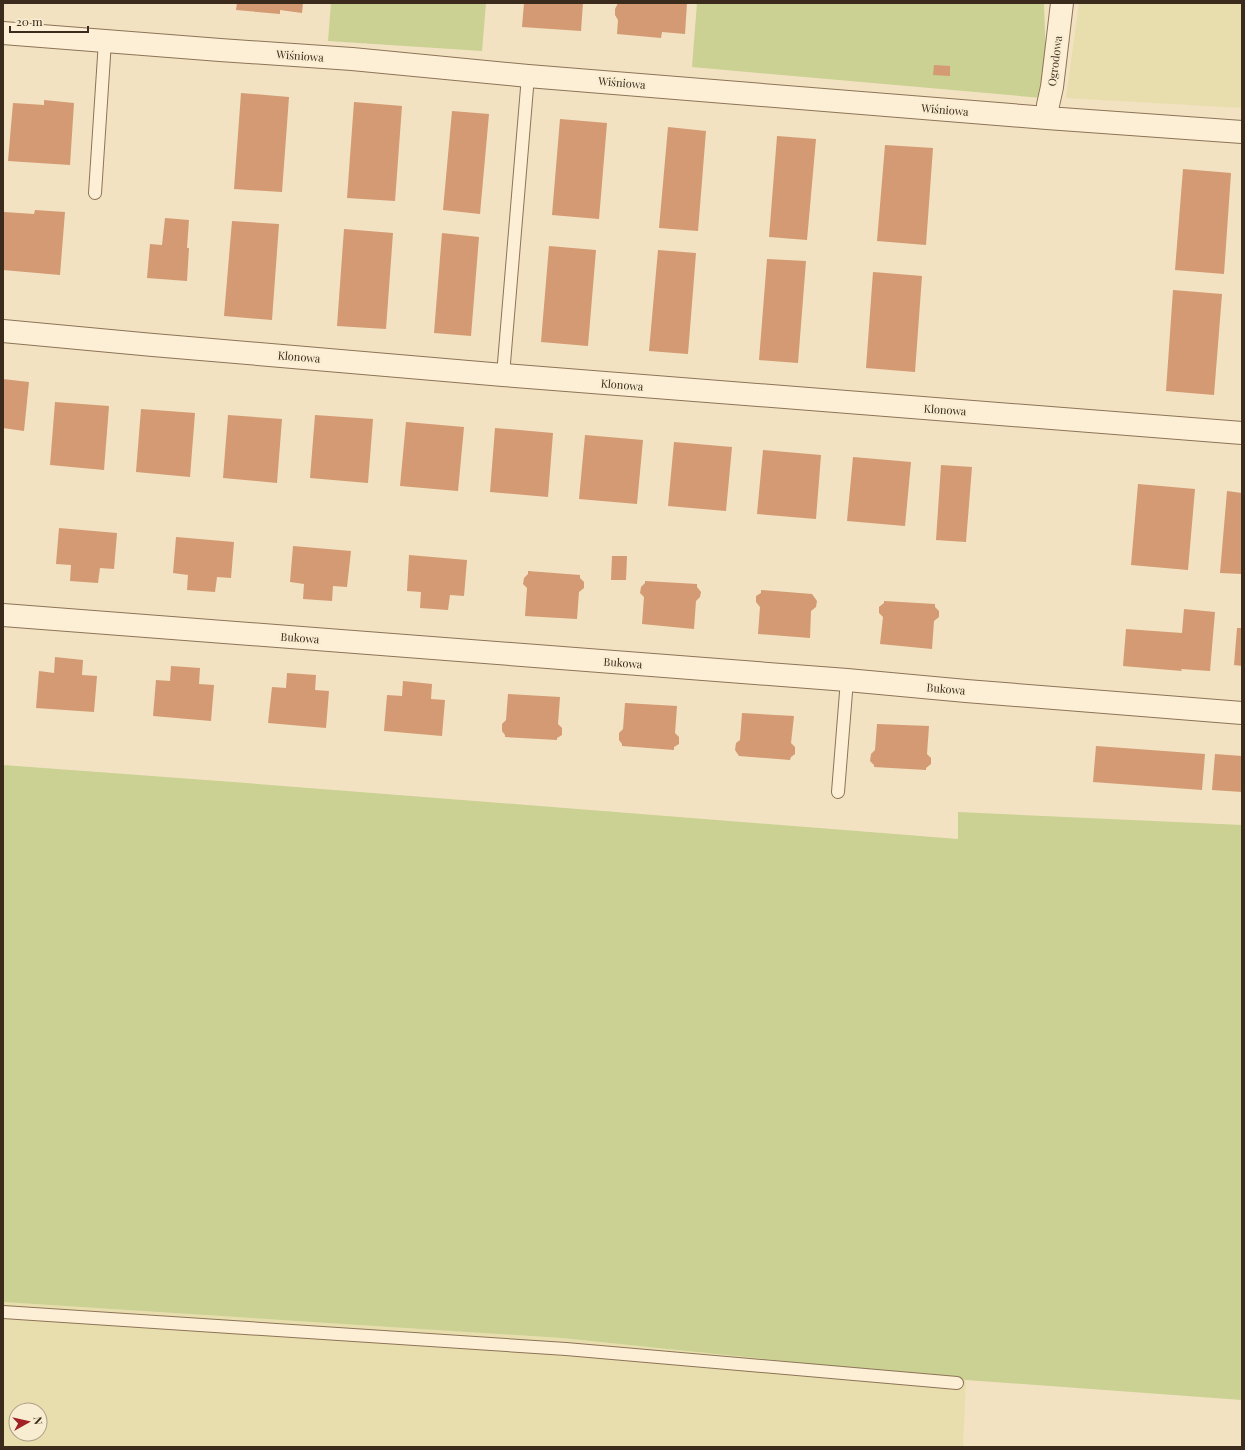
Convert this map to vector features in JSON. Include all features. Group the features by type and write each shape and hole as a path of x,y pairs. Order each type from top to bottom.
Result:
{"street":[{"name":"Ogrodowa","path":"1047,118 1062,3"},
{"name":"Wiśniowa","path":"3,33 352,59 528,76 1047,118 1242,132"},
{"name":"Klonowa","path":"3,330 154,345 503,375 1242,433"},
{"name":"Bukowa","path":"3,615 847,680 1242,713"}],"lane":[{"path":"95,194 105,41"},
{"path":"503,375 528,76"},
{"path":"838,792 847,680"},
{"path":"3,1312 566,1348 957,1383"}],"shaded area":[{"path":"1079,3 1242,3 1242,108 1066,98"},
{"path":"3,1302 562,1338 966,1380 963,1447 3,1447"}],"green space":[{"path":"331,3 486,3 482,51 328,41"},
{"path":"697,3 1044,3 1046,66 1042,98 692,67"},
{"path":"3,765 958,839 958,812 1242,825 1242,1400 966,1380 562,1338 3,1302"}],"building":[{"path":"237,3 303,3 302,13 280,10 280,14 236,10"},
{"path":"524,3 583,3 581,31 522,27"},
{"path":"618,3 687,3 685,34 662,32 661,38 617,34 618,20 615,15 615,9"},
{"path":"934,65 950,66 950,76 933,75"},
{"path":"241,93 289,97 282,192 234,189"},
{"path":"44,100 74,103 70,165 8,161 13,103 44,105"},
{"path":"354,102 402,106 395,201 347,198"},
{"path":"452,111 489,114 480,214 443,210"},
{"path":"560,119 607,123 599,219 552,215"},
{"path":"668,127 706,131 698,231 659,228"},
{"path":"777,136 816,139 807,240 769,237"},
{"path":"885,145 933,148 926,245 877,241"},
{"path":"1183,169 1231,173 1224,274 1175,270"},
{"path":"35,210 65,212 60,275 3,270 4,212 34,214"},
{"path":"165,218 189,220 187,281 147,278 150,244 162,245"},
{"path":"232,221 279,224 272,320 224,316"},
{"path":"344,229 393,233 386,329 337,326"},
{"path":"442,233 479,237 471,336 434,333"},
{"path":"549,246 596,250 588,346 541,342"},
{"path":"658,250 696,253 688,354 649,351"},
{"path":"767,259 806,261 798,363 759,360"},
{"path":"873,272 922,276 915,372 866,368"},
{"path":"1173,290 1222,294 1214,395 1166,391"},
{"path":"3,379 29,382 24,431 3,428"},
{"path":"55,402 109,406 104,470 50,465"},
{"path":"141,409 195,413 190,477 136,472"},
{"path":"228,415 282,419 277,483 223,478"},
{"path":"315,415 373,419 368,483 310,478"},
{"path":"406,422 464,427 458,491 400,486"},
{"path":"495,428 553,433 548,497 490,492"},
{"path":"585,435 643,440 637,504 579,499"},
{"path":"674,442 732,447 726,511 668,506"},
{"path":"763,450 821,455 816,519 757,514"},
{"path":"853,457 911,462 905,526 847,521"},
{"path":"941,465 972,467 966,542 936,540"},
{"path":"1138,484 1195,489 1188,570 1131,565"},
{"path":"1227,491 1242,493 1242,574 1220,573"},
{"path":"59,528 117,533 114,569 100,568 98,583 70,581 71,565 56,564"},
{"path":"176,537 234,542 231,578 217,577 215,592 187,590 188,575 173,573"},
{"path":"293,546 351,551 347,587 333,586 332,601 303,599 304,584 290,582"},
{"path":"409,555 467,560 464,596 450,595 448,610 420,608 421,592 407,591"},
{"path":"612,556 627,556 626,580 611,580"},
{"path":"528,571 580,575 580,578 584,582 584,588 579,592 577,619 525,616 527,588 523,584 524,578 528,574"},
{"path":"645,581 697,584 697,587 701,592 700,597 696,601 694,629 642,624 644,597 640,593 641,587"},
{"path":"761,590 812,594 817,601 816,607 811,611 810,638 758,634 760,607 756,602 756,596 761,593"},
{"path":"884,601 935,604 935,607 939,611 939,617 934,621 932,649 880,644 883,617 879,613 879,607 884,603"},
{"path":"1184,609 1215,612 1210,671 1181,669 1182,671 1123,666 1126,629 1182,633"},
{"path":"1237,628 1242,628 1242,666 1234,665"},
{"path":"55,657 83,660 82,675 97,676 94,712 36,708 39,671 54,673"},
{"path":"171,666 200,668 199,684 214,685 211,721 153,716 156,680 170,681"},
{"path":"287,673 316,675 315,690 329,691 326,728 268,723 272,687 286,688"},
{"path":"403,681 432,684 431,699 445,700 442,736 384,731 387,695 402,696"},
{"path":"508,694 560,697 558,724 562,728 562,735 557,738 557,740 505,737 502,731 502,724 506,720"},
{"path":"625,703 677,706 675,733 679,737 679,744 674,747 674,750 622,746 619,740 619,733 623,729"},
{"path":"742,713 794,716 791,743 795,747 795,754 790,760 739,756 735,750 736,743 740,740"},
{"path":"877,724 929,726 927,754 931,758 931,764 926,768 926,770 874,767 870,761 871,754 875,750"},
{"path":"1096,746 1205,754 1202,790 1093,782"},
{"path":"1215,754 1242,756 1242,792 1212,790"}]}
